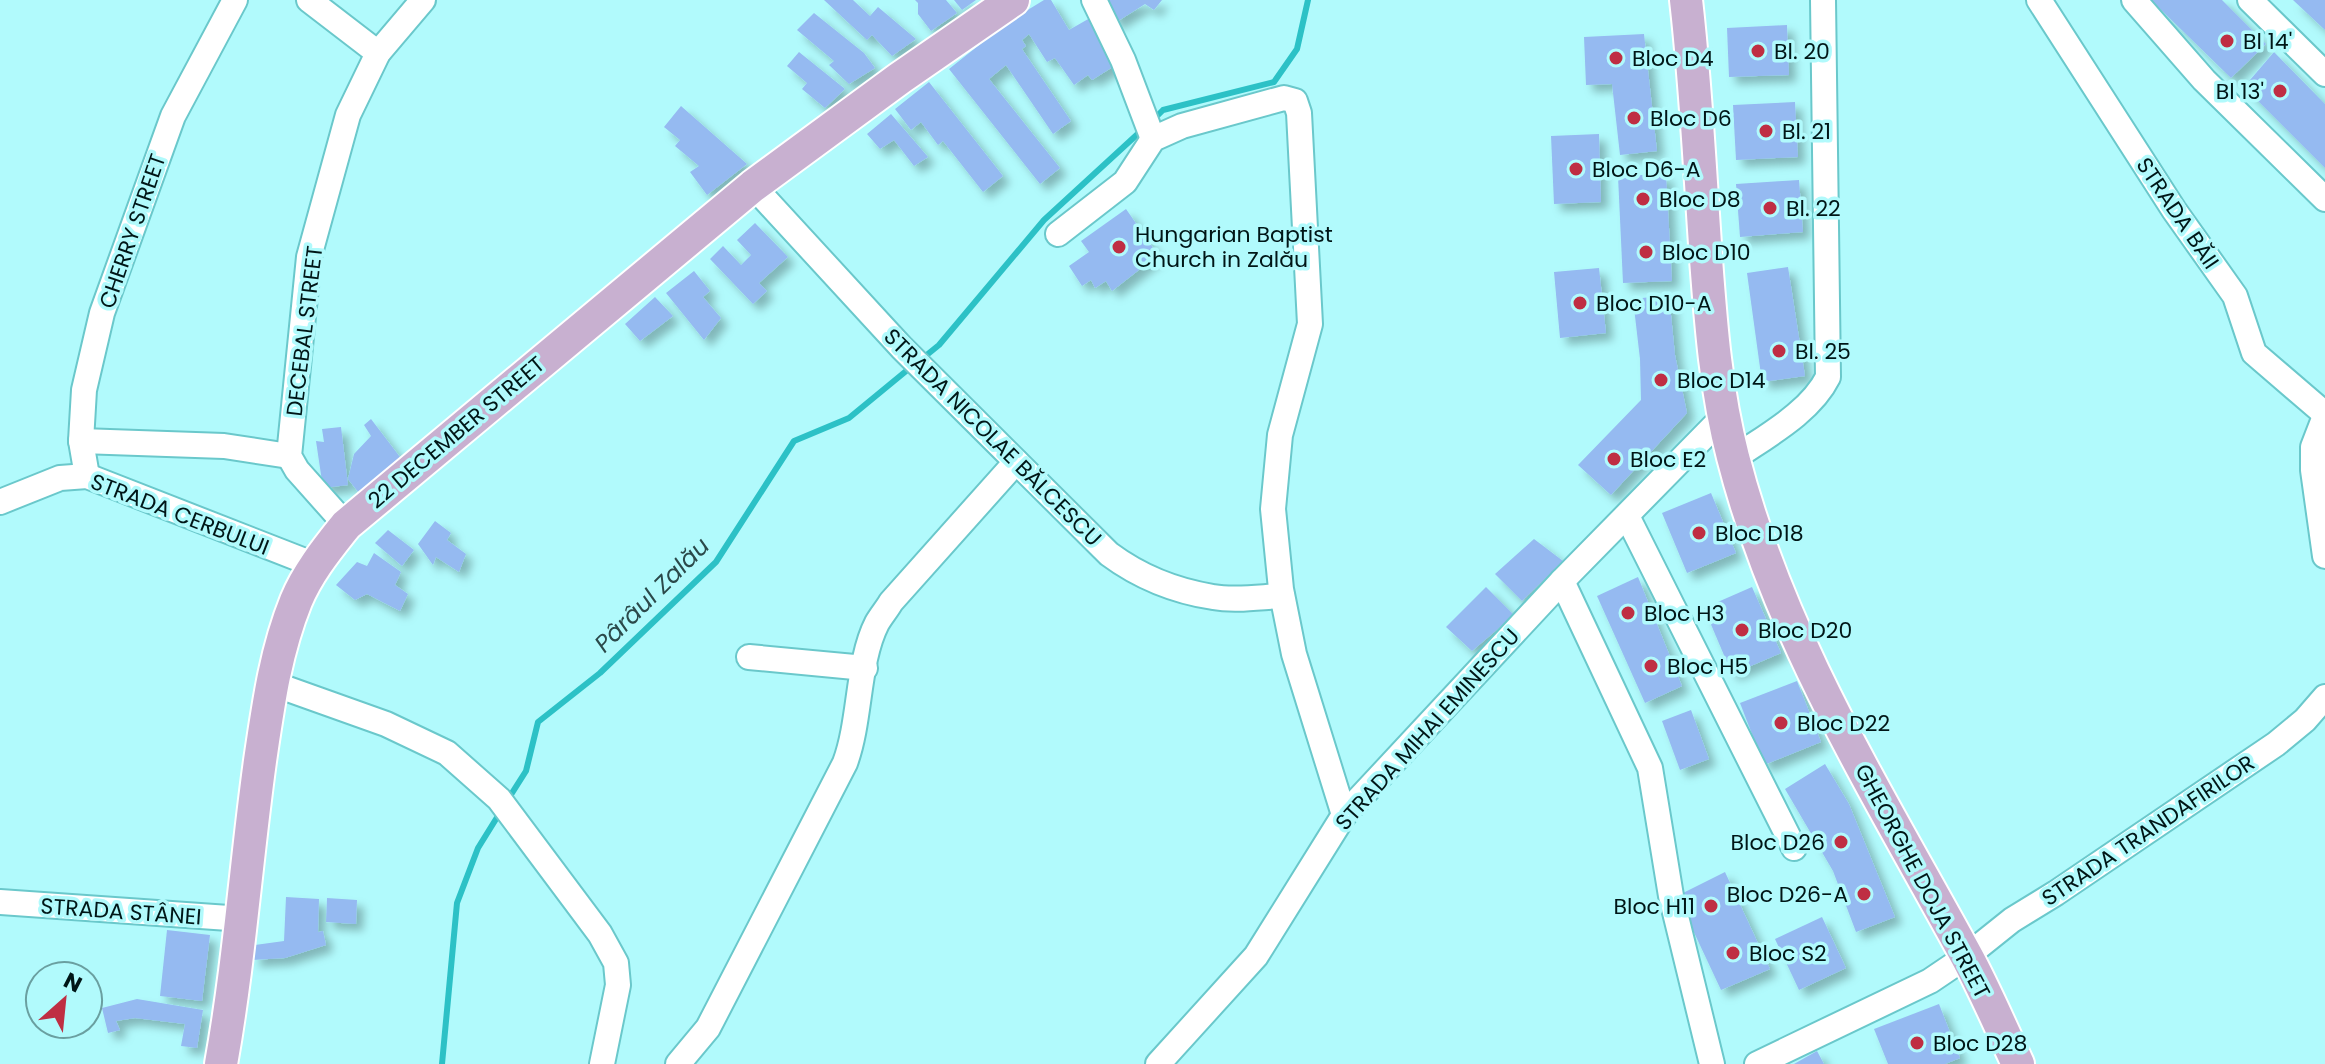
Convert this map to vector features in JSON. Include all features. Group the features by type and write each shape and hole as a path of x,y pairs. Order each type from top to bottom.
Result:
{"main road":[{"name":"22 DECEMBER STREET","path":"221,1064 243,919 255,796 271,683 297,599 315,565 346,525 753,186 1013,0"},
{"name":"GHEORGHE DOJA STREET","path":"1686,0 1711,323 1723,417 1733,459 1774,581 1837,724 1967,956 2018,1064"}],"street":[{"name":"CHERRY STREET","path":"87,476 81,441 84,390 102,313 173,116 235,0"},
{"path":"309,0 378,53"},
{"name":"DECEBAL STREET","path":"289,456 309,257 348,115 378,53 423,0"},
{"path":"1094,0 1140,101 1153,139"},
{"path":"1733,459 1804,408 1821,391 1828,377 1823,0"},
{"name":"STRADA BĂII","path":"2039,0 2174,210 2235,296 2254,353 2325,415"},
{"path":"2134,0 2204,80 2325,199"},
{"path":"2250,0 2325,74"},
{"path":"1058,234 1125,182 1153,139 1182,126 1284,98 1295,101 1299,113 1310,324 1280,435 1273,509 1282,596 1294,654 1344,815"},
{"name":"STRADA NICOLAE BĂLCESCU","path":"753,186 902,348 1109,554 1130,569 1160,583 1215,598 1282,596"},
{"path":"2325,415 2313,447 2313,470 2325,556"},
{"name":"STRADA MIHAI EMINESCU","path":"1158,1064 1256,956 1344,815 1562,581 1723,417"},
{"name":"STRADA CERBULUI","path":"81,441 224,446 289,456"},
{"path":"289,456 297,470 346,525"},
{"path":"678,1064 708,1028 845,763 852,743 873,633 891,602 1016,462"},
{"name":"STRADA CERBULUI","path":"0,502 60,478 87,476 315,565"},
{"path":"1627,516 1794,848"},
{"path":"1562,581 1650,768 1671,896 1712,1064"},
{"path":"749,657 865,668"},
{"path":"271,683 386,724 447,753 499,799 600,934 616,963 618,985 602,1064"},
{"name":"STRADA TRANDAFIRILOR","path":"1757,1064 1903,996 1967,956 2012,920 2276,744 2305,720 2325,697"},
{"name":"STRADA STÂNEI","path":"0,902 243,919"}],"building":[{"path":"824,0 853,0 870,16 878,7 916,39 892,56 872,35 867,40"},
{"path":"915,0 946,0 957,13 931,31 918,14"},
{"path":"954,0 976,0 962,10"},
{"path":"1044,0 1051,0 1069,30 1097,14 1119,63 1092,80 1088,75 1074,85 1055,58 1047,62 1029,34 1022,40 1026,46 1022,49 1071,121 1053,134 1006,65 989,79 1060,168 1040,184 949,69 1008,22"},
{"path":"1104,0 1162,0 1154,10 1145,4 1115,23"},
{"name":"Bl 14'","path":"2151,0 2222,0 2266,44 2231,78"},
{"path":"2293,0 2325,0 2325,30"},
{"path":"814,13 864,53 875,68 849,84 829,65 834,61 797,30"},
{"name":"Bl. 20","path":"1787,25 1789,75 1729,77 1727,28"},
{"path":"1644,34 1657,151 1620,155 1612,84 1586,85 1584,37"},
{"path":"799,52 845,89 825,108 802,89 807,83 787,66"},
{"name":"Bl 13'","path":"2274,52 2325,104 2325,168 2244,87"},
{"path":"929,82 1003,176 983,192 943,141 938,145 921,122 911,130 895,109"},
{"name":"Bl. 21","path":"1795,102 1798,157 1736,160 1733,105"},
{"path":"681,106 747,164 707,195 690,172 699,166 675,146 680,140 664,127"},
{"path":"891,114 928,157 914,166 894,140 880,149 867,134"},
{"name":"Bloc D6-A","path":"1599,134 1601,202 1554,204 1551,136"},
{"path":"1666,174 1672,281 1623,283 1618,176"},
{"name":"Bl. 22","path":"1799,180 1803,232 1740,237 1736,184"},
{"name":"Hungarian Baptist Church in Zalău","path":"1126,209 1158,255 1112,291 1106,281 1095,288 1091,280 1082,286 1069,266 1089,252 1081,241"},
{"path":"755,223 788,257 759,283 767,291 753,304 710,259 723,246 741,265 751,255 737,240"},
{"path":"1788,267 1805,376 1762,382 1747,273"},
{"name":"Bloc D10-A","path":"1599,268 1606,333 1560,338 1554,272"},
{"path":"694,271 710,291 703,297 721,318 704,340 666,293"},
{"path":"1669,295 1675,355 1687,413 1611,495 1578,465 1641,400 1633,299"},
{"path":"655,297 673,316 640,341 625,324"},
{"path":"371,419 403,461 359,493 348,479 354,454 371,436 364,425"},
{"path":"341,427 348,485 323,488 316,441 324,442 322,429"},
{"name":"Bloc D18","path":"1711,493 1736,553 1687,573 1662,513"},
{"path":"435,521 451,533 447,540 466,554 459,572 436,557 433,565 418,544"},
{"path":"388,530 414,550 402,566 375,543"},
{"path":"1534,539 1563,561 1522,601 1495,574"},
{"path":"374,553 401,572 395,585 408,594 400,611 367,594 355,600 336,585 357,562 367,566"},
{"path":"1638,577 1682,686 1645,703 1597,596"},
{"path":"1486,587 1514,615 1472,651 1446,627"},
{"name":"Bloc D20","path":"1752,587 1781,653 1732,674 1704,608"},
{"name":"Bloc D22","path":"1797,681 1821,742 1764,765 1740,703"},
{"path":"1691,710 1709,759 1680,770 1662,721"},
{"path":"1825,764 1849,804 1895,917 1856,932 1833,871 1785,789"},
{"path":"1725,872 1770,969 1721,990 1677,896"},
{"path":"286,897 319,899 318,932 323,931 326,945 285,958 252,960 255,945 284,941"},
{"path":"327,898 357,900 356,924 326,922"},
{"path":"1822,917 1846,968 1799,990 1775,939"},
{"path":"167,930 210,935 202,1001 160,996"},
{"path":"137,999 203,1010 197,1048 181,1046 185,1024 135,1018 116,1021 120,1030 108,1033 104,1007"},
{"name":"Bloc D28","path":"1939,1004 1960,1058 1945,1064 1888,1064 1874,1029"},
{"path":"1817,1051 1824,1064 1794,1064"}],"waterway":[{"name":"Pârâul Zalău","path":"1153,120 1163,110 1274,82 1297,49 1308,0"},
{"name":"Pârâul Zalău","path":"923,358 939,345 1044,220 1142,130"},
{"name":"Pârâul Zalău","path":"507,801 526,771 538,722 600,673 716,562 794,441 849,418 911,367"},
{"name":"Pârâul Zalău","path":"442,1064 457,903 478,848 501,811"}],"place":[{"name":"Bl 14'","path":"2227,41"},
{"name":"Bl. 20","path":"1758,51"},
{"name":"Bloc D4","path":"1616,58"},
{"name":"Bl 13'","path":"2280,91"},
{"name":"Bloc D6","path":"1634,118"},
{"name":"Bl. 21","path":"1766,131"},
{"name":"Bloc D6-A","path":"1576,169"},
{"name":"Bloc D8","path":"1643,199"},
{"name":"Bl. 22","path":"1770,208"},
{"name":"Hungarian Baptist Church in Zalău","path":"1119,247"},
{"name":"Bloc D10","path":"1646,252"},
{"name":"Bloc D10-A","path":"1580,303"},
{"name":"Bl. 25","path":"1779,351"},
{"name":"Bloc D14","path":"1661,380"},
{"name":"Bloc E2","path":"1614,459"},
{"name":"Bloc D18","path":"1699,533"},
{"name":"Bloc H3","path":"1628,613"},
{"name":"Bloc D20","path":"1742,630"},
{"name":"Bloc H5","path":"1651,666"},
{"name":"Bloc D22","path":"1781,723"},
{"name":"Bloc D26","path":"1841,842"},
{"name":"Bloc D26-A","path":"1864,894"},
{"name":"Bloc H11","path":"1711,906"},
{"name":"Bloc S2","path":"1733,953"},
{"name":"Bloc D28","path":"1917,1043"}]}
